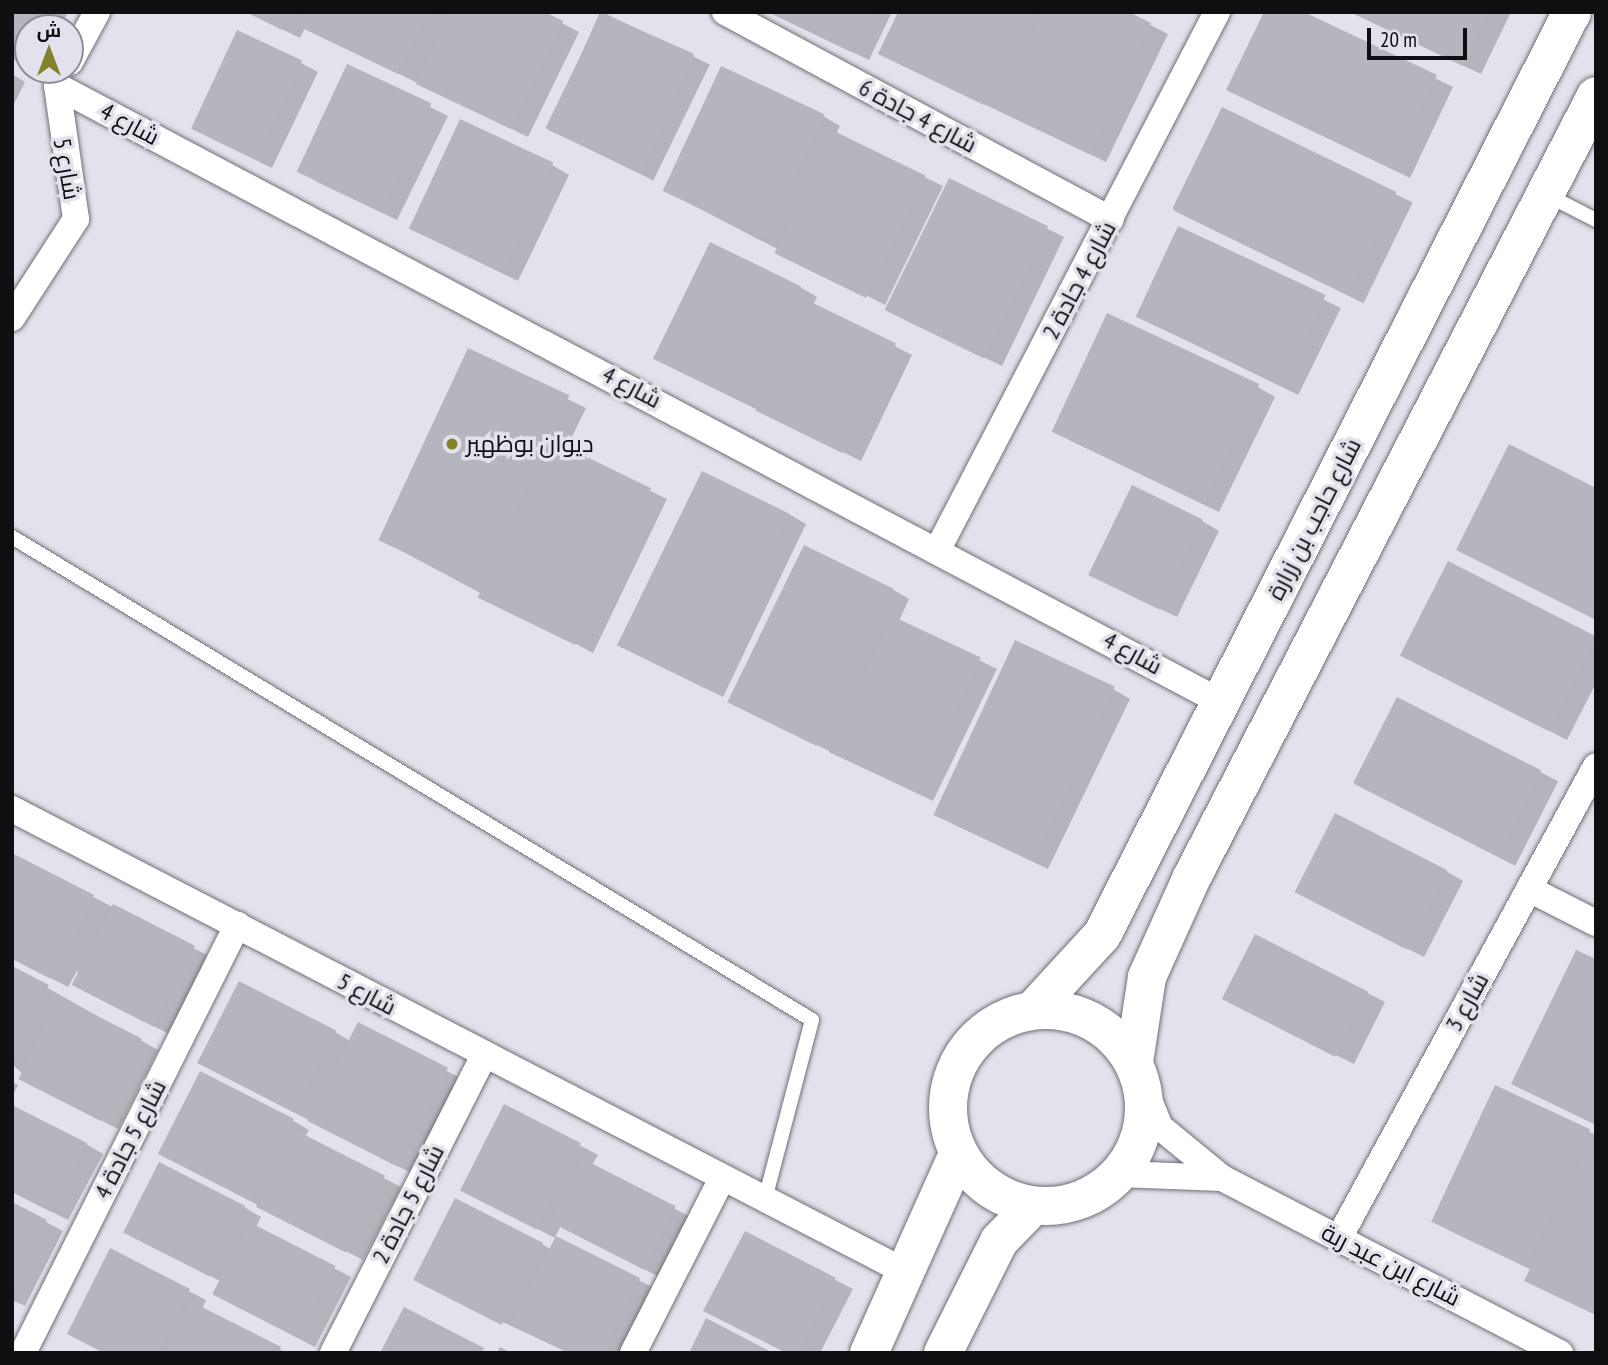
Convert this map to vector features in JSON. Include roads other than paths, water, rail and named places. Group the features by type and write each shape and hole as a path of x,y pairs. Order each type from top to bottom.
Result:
{"street":[{"path":"84,36 97,12"},
{"name":"شارع 4 جادة 6","path":"725,12 1111,220"},
{"name":"شارع 4 جادة 2","path":"939,547 1217,12"},
{"name":"شارع حاجب بن زرارة","path":"1033,1010 1102,935 1572,12"},
{"name":"شارع 5","path":"12,318 76,219 62,84"},
{"name":"شارع 4","path":"72,84 939,547 1221,702"},
{"path":"1138,1073 1091,1020 1033,1010 994,1025 958,1062 948,1093 948,1124 958,1154 1002,1197 1033,1206 1065,1205 1095,1194 1120,1174 1137,1147 1145,1116 1138,1073 1147,977 1192,877 1596,96"},
{"name":"شارع 3","path":"1339,1238 1596,766"},
{"name":"شارع 5","path":"12,809 904,1272"},
{"path":"1529,889 1596,923"},
{"name":"شارع 5 جادة 4","path":"23,1353 237,925"},
{"name":"شارع 5 جادة 2","path":"333,1353 484,1056"},
{"name":"شارع ابن عبد ربة","path":"1138,1073 1160,1127 1222,1178 1560,1353"},
{"path":"869,1353 958,1154"},
{"name":"شارع ابن عبد ربة","path":"1120,1174 1222,1178"},
{"path":"633,1353 722,1178"},
{"path":"943,1353 999,1241 1033,1206"}],"lane":[{"path":"1545,194 1596,220"},
{"path":"12,537 812,1020 765,1199"}],"place":[{"name":"ديوان بوظهير","path":"452,444"}]}
